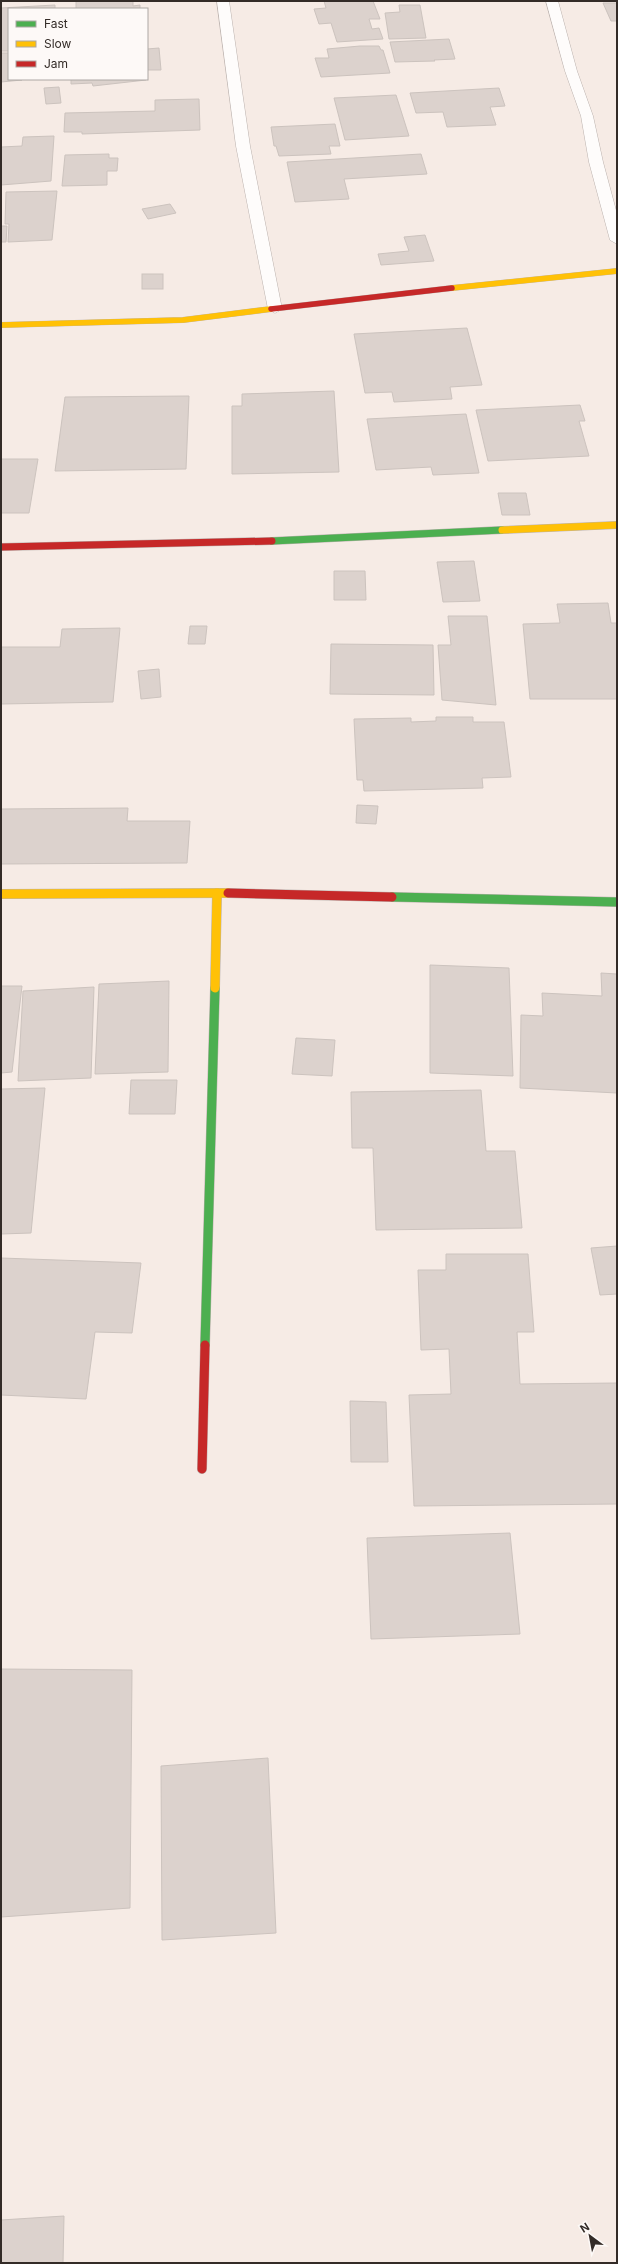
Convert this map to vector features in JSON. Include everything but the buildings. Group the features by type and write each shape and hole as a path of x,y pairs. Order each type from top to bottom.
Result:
{"street":[{"path":"223,1 243,146 275,309"},
{"path":"552,1 571,71 587,116 596,162 617,240"},
{"path":"1,325 183,320 449,288 617,271"},
{"path":"1,547 107,546 281,541 617,525"},
{"path":"1,894 217,893 617,902"},
{"path":"202,1469 217,893"}],"traffic: fast":[{"path":"272,541 502,530"},
{"path":"392,897 617,902"},
{"path":"205,1345 215,988"}],"traffic: slow":[{"path":"452,288 617,271"},
{"path":"1,325 183,320 271,309"},
{"path":"502,530 617,525"},
{"path":"215,988 217,893"},
{"path":"1,894 228,893"}],"traffic: jam":[{"path":"271,309 452,288"},
{"path":"1,547 272,541"},
{"path":"228,893 392,897"},
{"path":"202,1469 205,1345"}]}
